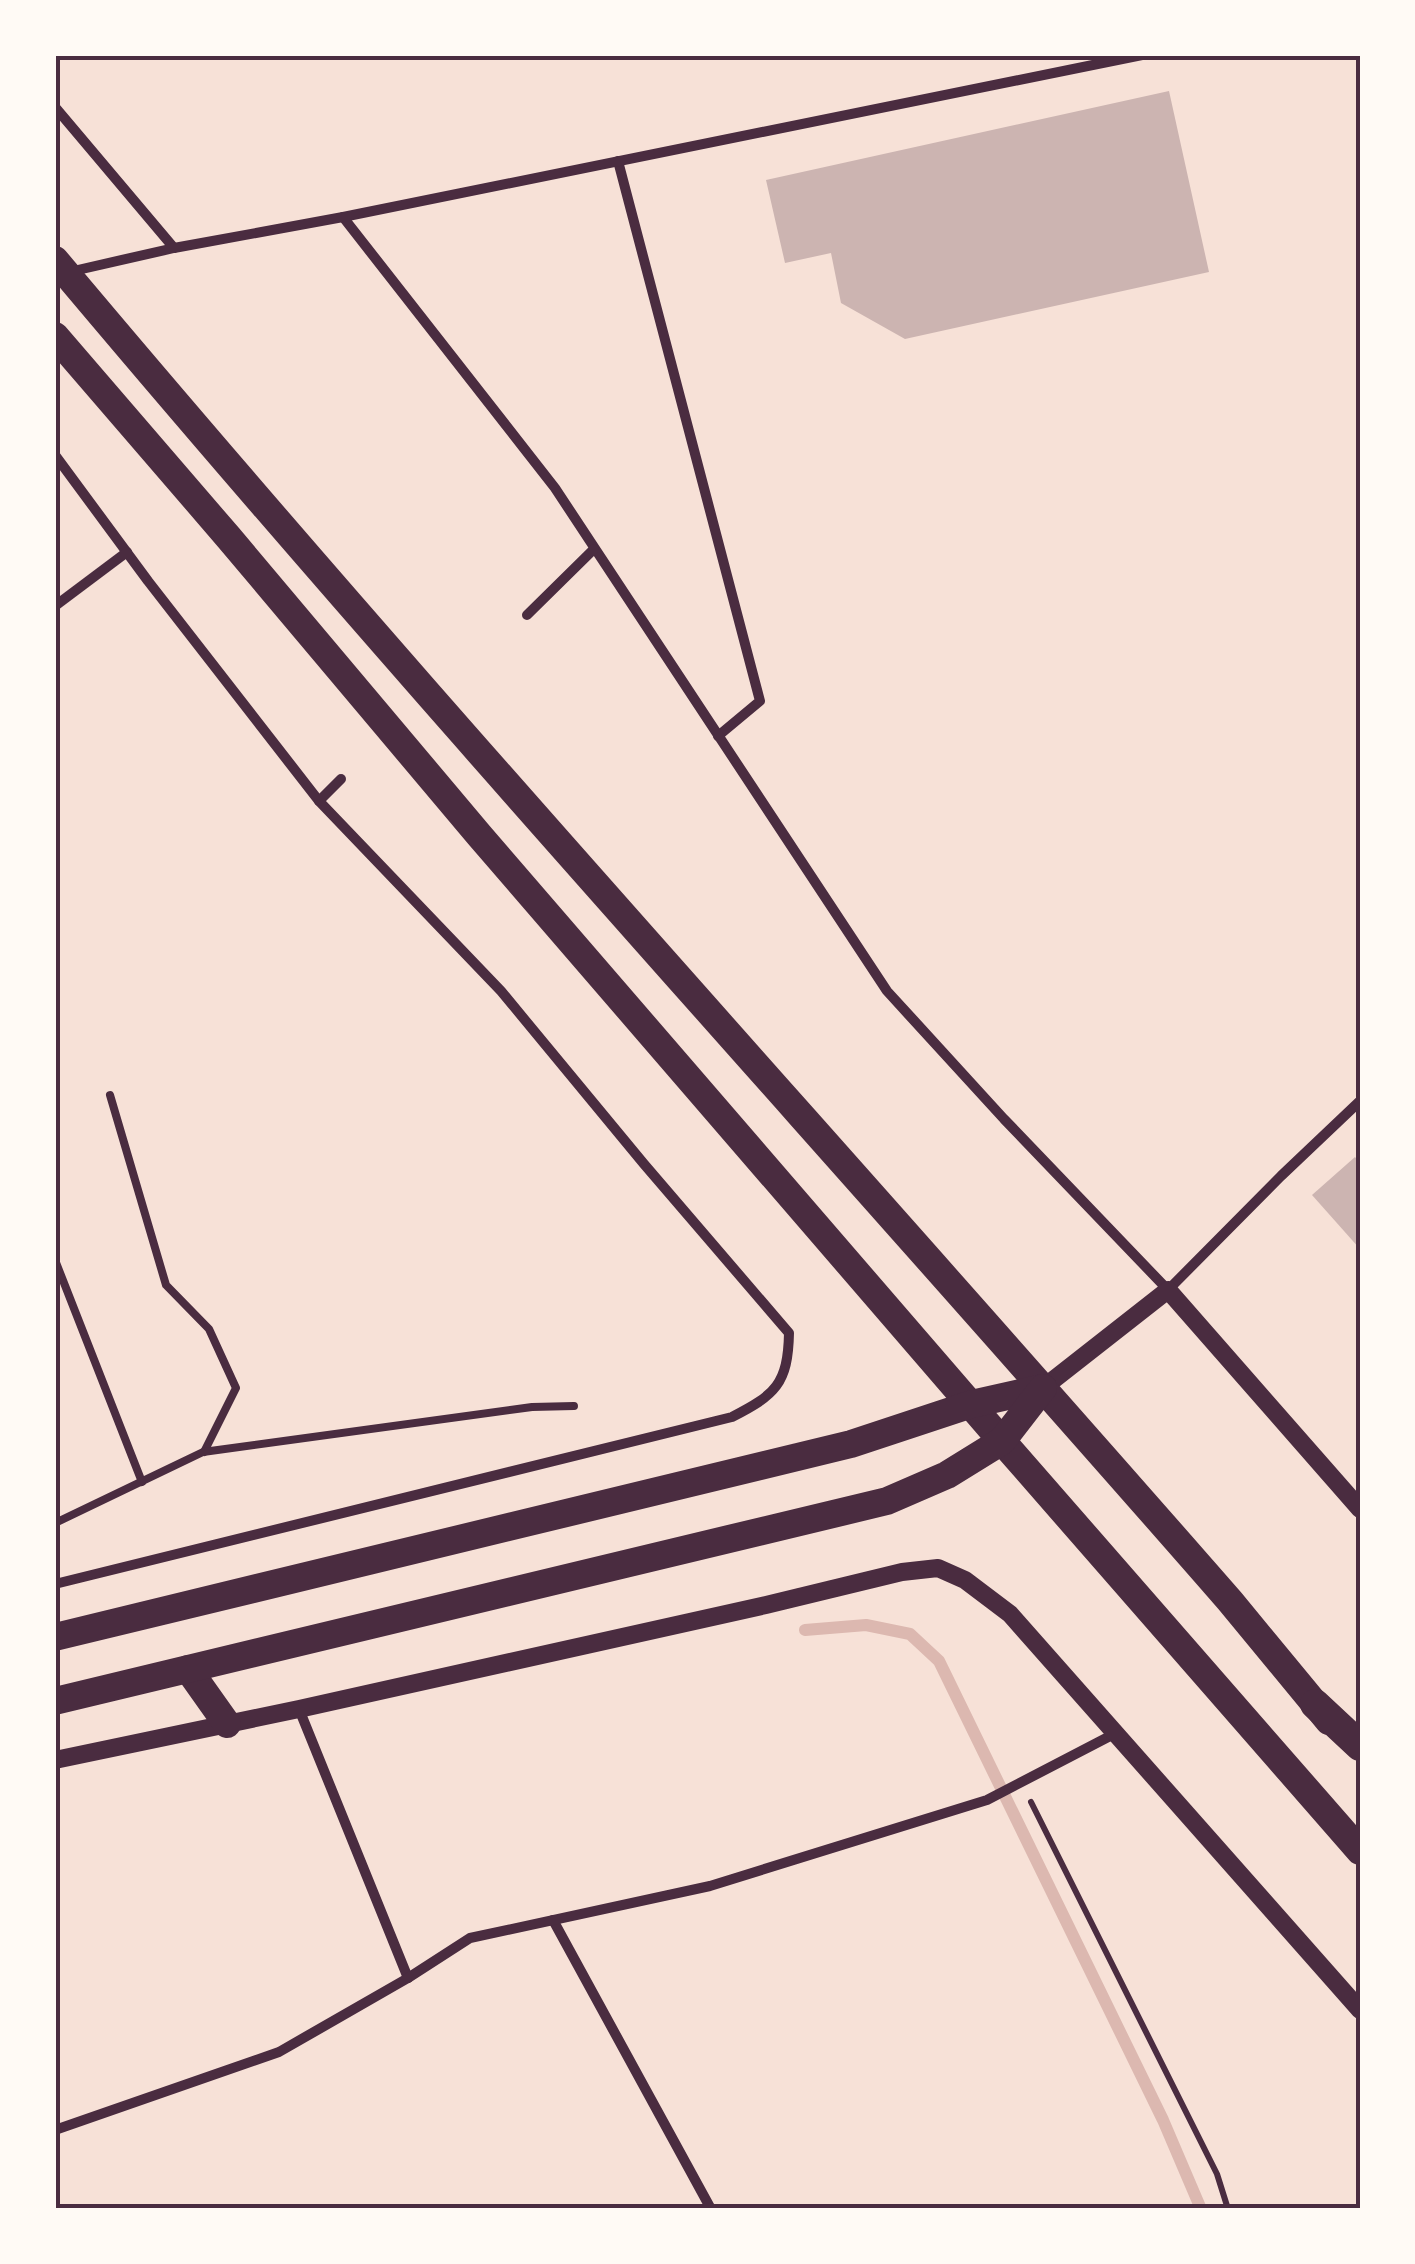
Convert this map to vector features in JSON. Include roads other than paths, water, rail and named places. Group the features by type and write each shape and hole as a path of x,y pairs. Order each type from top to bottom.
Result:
{"highway":[{"path":"60,266 357,611 1230,1600 1360,1756"},
{"path":"55,336 479,835 1360,1851"},
{"path":"55,1636 852,1444 972,1404 1043,1388"},
{"path":"55,1701 887,1501 947,1475 1002,1441 1043,1388"},
{"path":"188,1669 227,1724"},
{"path":"1314,1704 1360,1746"}],"street":[{"path":"60,266 343,217 1142,55"},
{"path":"55,107 174,248"},
{"path":"618,160 760,701 718,736"},
{"path":"343,217 555,488 887,990 1168,1290 1360,1508"},
{"path":"55,455 319,801 501,992 789,1334 789,1360 778,1388 732,1417 55,1584"},
{"path":"527,615 594,549"},
{"path":"55,606 127,552"},
{"path":"319,801 341,779"},
{"path":"1043,1388 1168,1290 1360,1101"},
{"path":"55,1760 300,1709 902,1572 938,1568 965,1580 1010,1614 1360,2010"},
{"path":"300,1709 408,1978"},
{"path":"55,2130 279,2052 470,1938 710,1886 987,1800 1114,1734"},
{"path":"554,1920 711,2209"}],"lane":[{"path":"110,1095 166,1285 209,1329 236,1388 203,1452"},
{"path":"55,1260 142,1482"},
{"path":"55,1523 203,1452 532,1407 574,1406"}],"waterway":[{"path":"805,1630 866,1625 910,1634 939,1661 1163,2120 1201,2209"}]}
